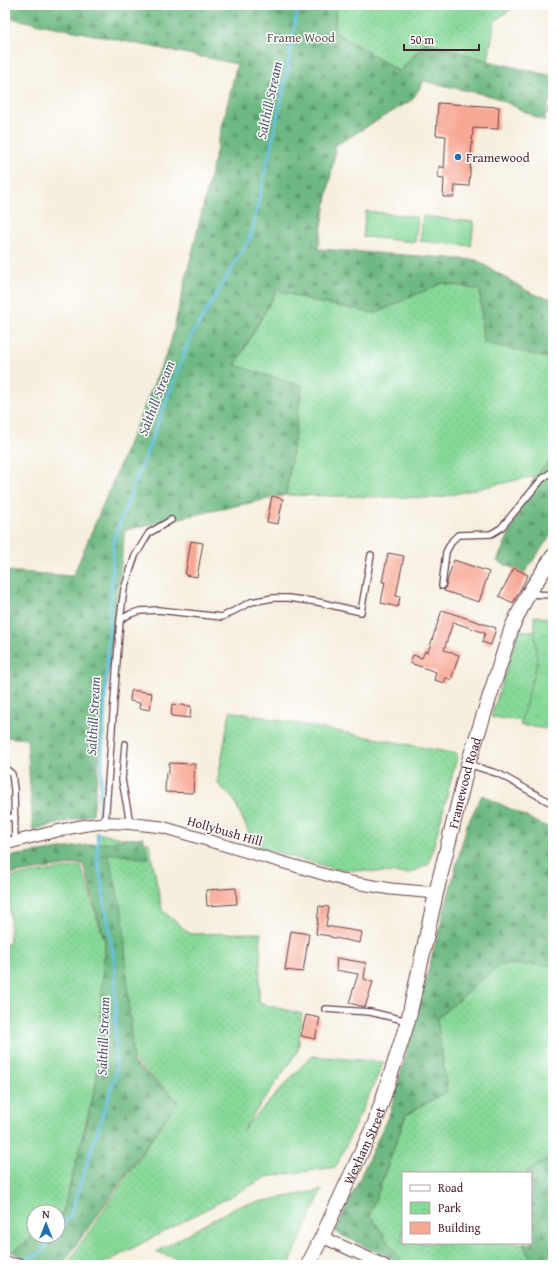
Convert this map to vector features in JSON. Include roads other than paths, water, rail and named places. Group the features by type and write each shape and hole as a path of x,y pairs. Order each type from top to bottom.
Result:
{"street":[{"name":"Framewood Road","path":"408,1021 436,893 468,764 512,627 528,594 553,556"},
{"name":"Hollybush Hill","path":"10,843 74,826 105,823 130,823 162,827 350,882 391,889 436,893"},
{"name":"Wexham Street","path":"308,1265 375,1123 408,1021"},
{"path":"322,1237 384,1265"},
{"path":"5,1263 21,1265"}],"lane":[{"path":"442,586 446,552 452,541 458,535 491,534 501,528 542,479 553,471"},
{"path":"105,823 120,620 124,590 135,556 149,533 170,520"},
{"path":"120,620 130,614 158,610 222,617 251,602 273,598 302,600 361,612 371,555"},
{"path":"528,594 553,595"},
{"path":"125,744 122,780 130,823"},
{"path":"468,764 499,774 553,804"},
{"path":"5,768 12,774 15,818 10,843"},
{"path":"5,817 15,818"},
{"path":"325,1009 370,1012 408,1021"}],"waterway":[{"name":"Salthill Stream","path":"99,815 114,538 191,337 251,236 286,78 298,5"},
{"name":"Salthill Stream","path":"66,1221 70,1216 116,1074 115,966 97,854 98,833"},
{"name":"Salthill Stream","path":"25,1259 39,1255 48,1244"}],"place":[{"name":"Framewood","path":"458,157"}],"park label":[{"name":"Frame Wood","path":"301,37"}]}
